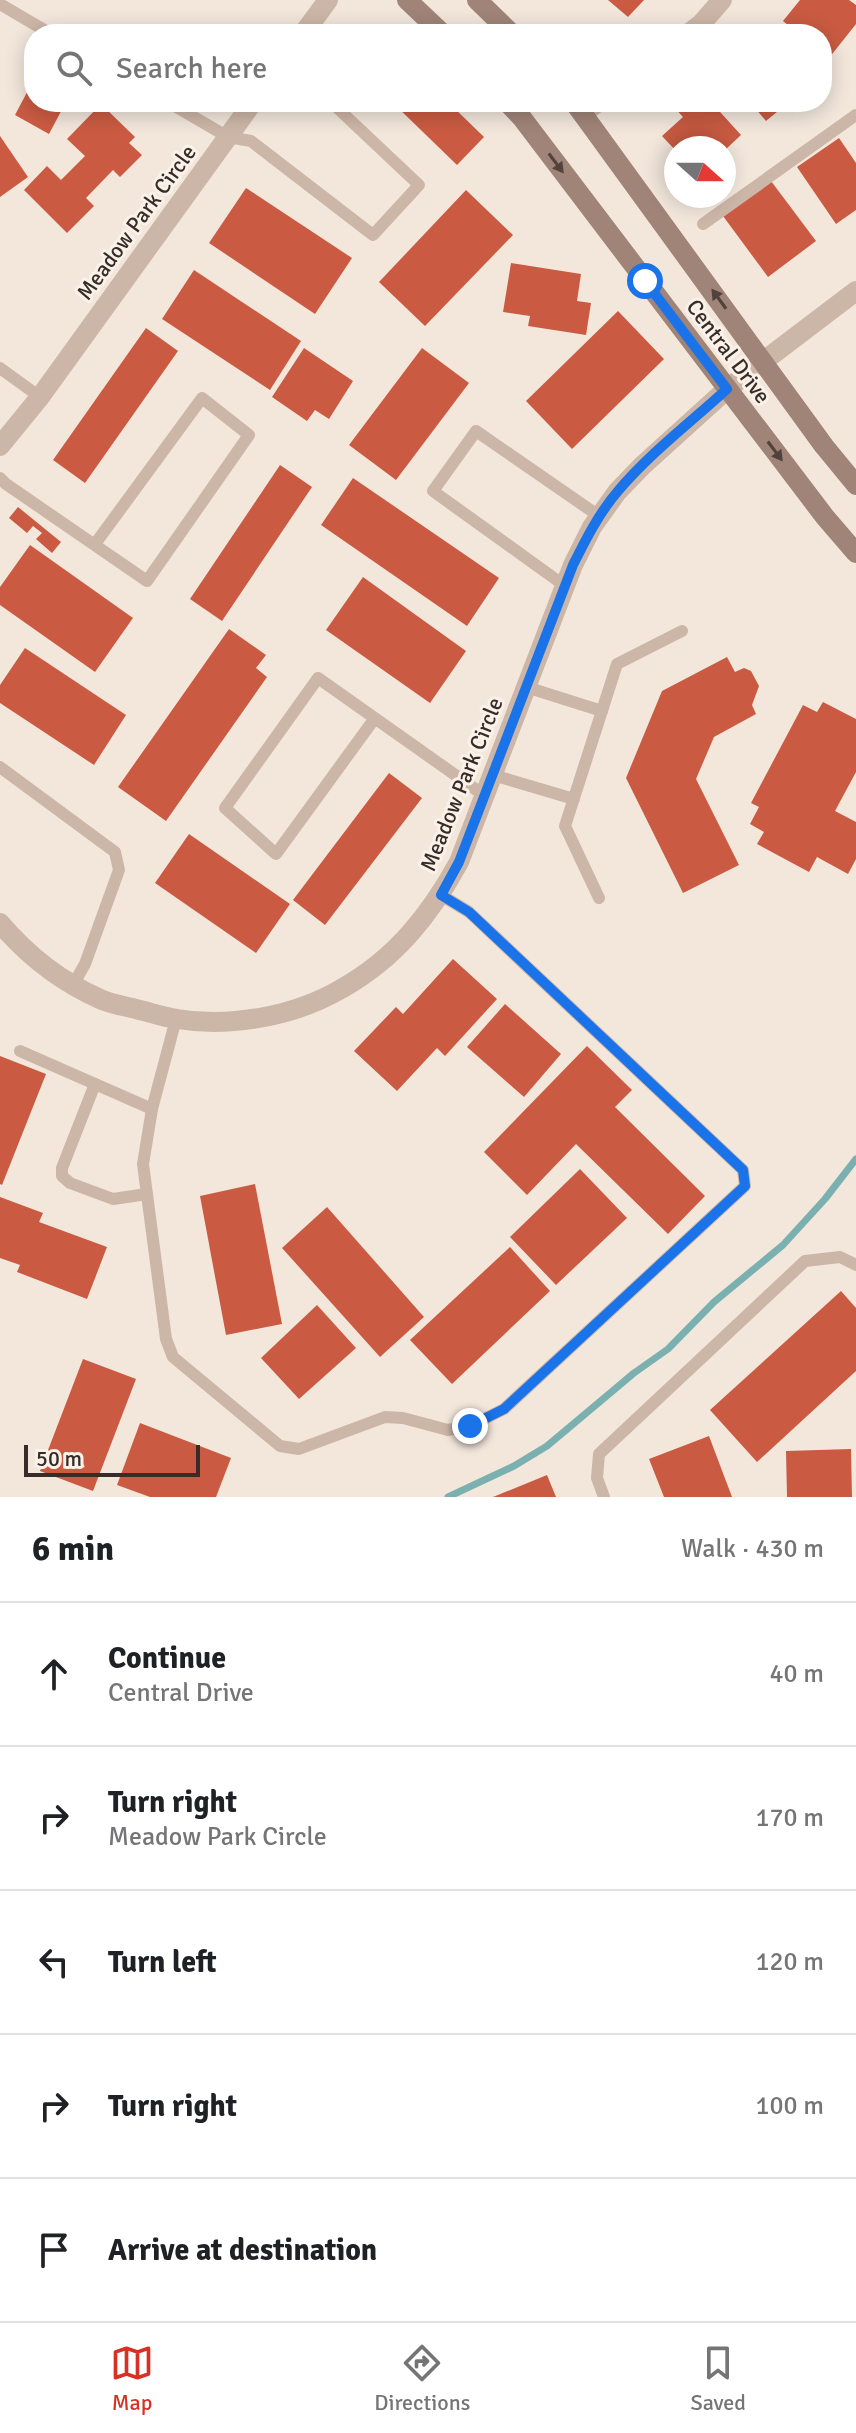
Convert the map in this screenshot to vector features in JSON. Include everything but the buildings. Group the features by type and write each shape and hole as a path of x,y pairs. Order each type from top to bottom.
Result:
{"main road":[{"path":"407,0 432,24"},
{"path":"477,0 502,24"},
{"name":"Central Drive","path":"516,112 825,517 856,553"},
{"name":"Central Drive","path":"589,112 824,446 856,485"}],"street":[{"path":"310,24 328,0"},
{"path":"701,24 722,0"},
{"name":"Meadow Park Circle","path":"0,446 40,397 246,112"},
{"name":"Meadow Park Circle","path":"0,924 25,950 62,979 103,1001 176,1019 205,1022 244,1020 297,1008 341,990 381,962 411,934 441,895 459,862 573,565 599,516 642,466 727,389 856,291"}],"lane":[{"path":"0,4 34,24"},
{"path":"185,112 228,137 251,141 373,235 419,185 342,112"},
{"path":"703,224 856,115"},
{"path":"0,368 40,397"},
{"path":"0,478 147,581 249,435 202,398 95,544"},
{"path":"565,586 433,491 476,431 599,516"},
{"path":"599,898 565,826 617,664 682,631"},
{"path":"375,718 276,854 225,808 318,678 375,718 485,796"},
{"path":"526,687 602,711"},
{"path":"0,767 115,852 119,870 85,964 73,985"},
{"path":"493,775 574,799"},
{"path":"176,1019 152,1109 143,1164 166,1339 173,1357 280,1446 299,1449 385,1417 403,1418 448,1430 470,1426 504,1409 745,1186 743,1170 469,912 441,895"},
{"path":"20,1051 152,1109"},
{"path":"95,1084 62,1168 62,1176 70,1183 113,1199 147,1194"},
{"path":"604,1497 597,1478 599,1454 805,1261 840,1257 856,1265"}],"waterway":[{"path":"448,1497 514,1466 547,1446 634,1373 668,1349 714,1302 783,1245 856,1159"}],"route":[{"path":"470,1426 504,1409 745,1186 743,1170 469,912 441,895 459,862 573,565 592,527 617,492 642,466 727,389 645,281"}]}
